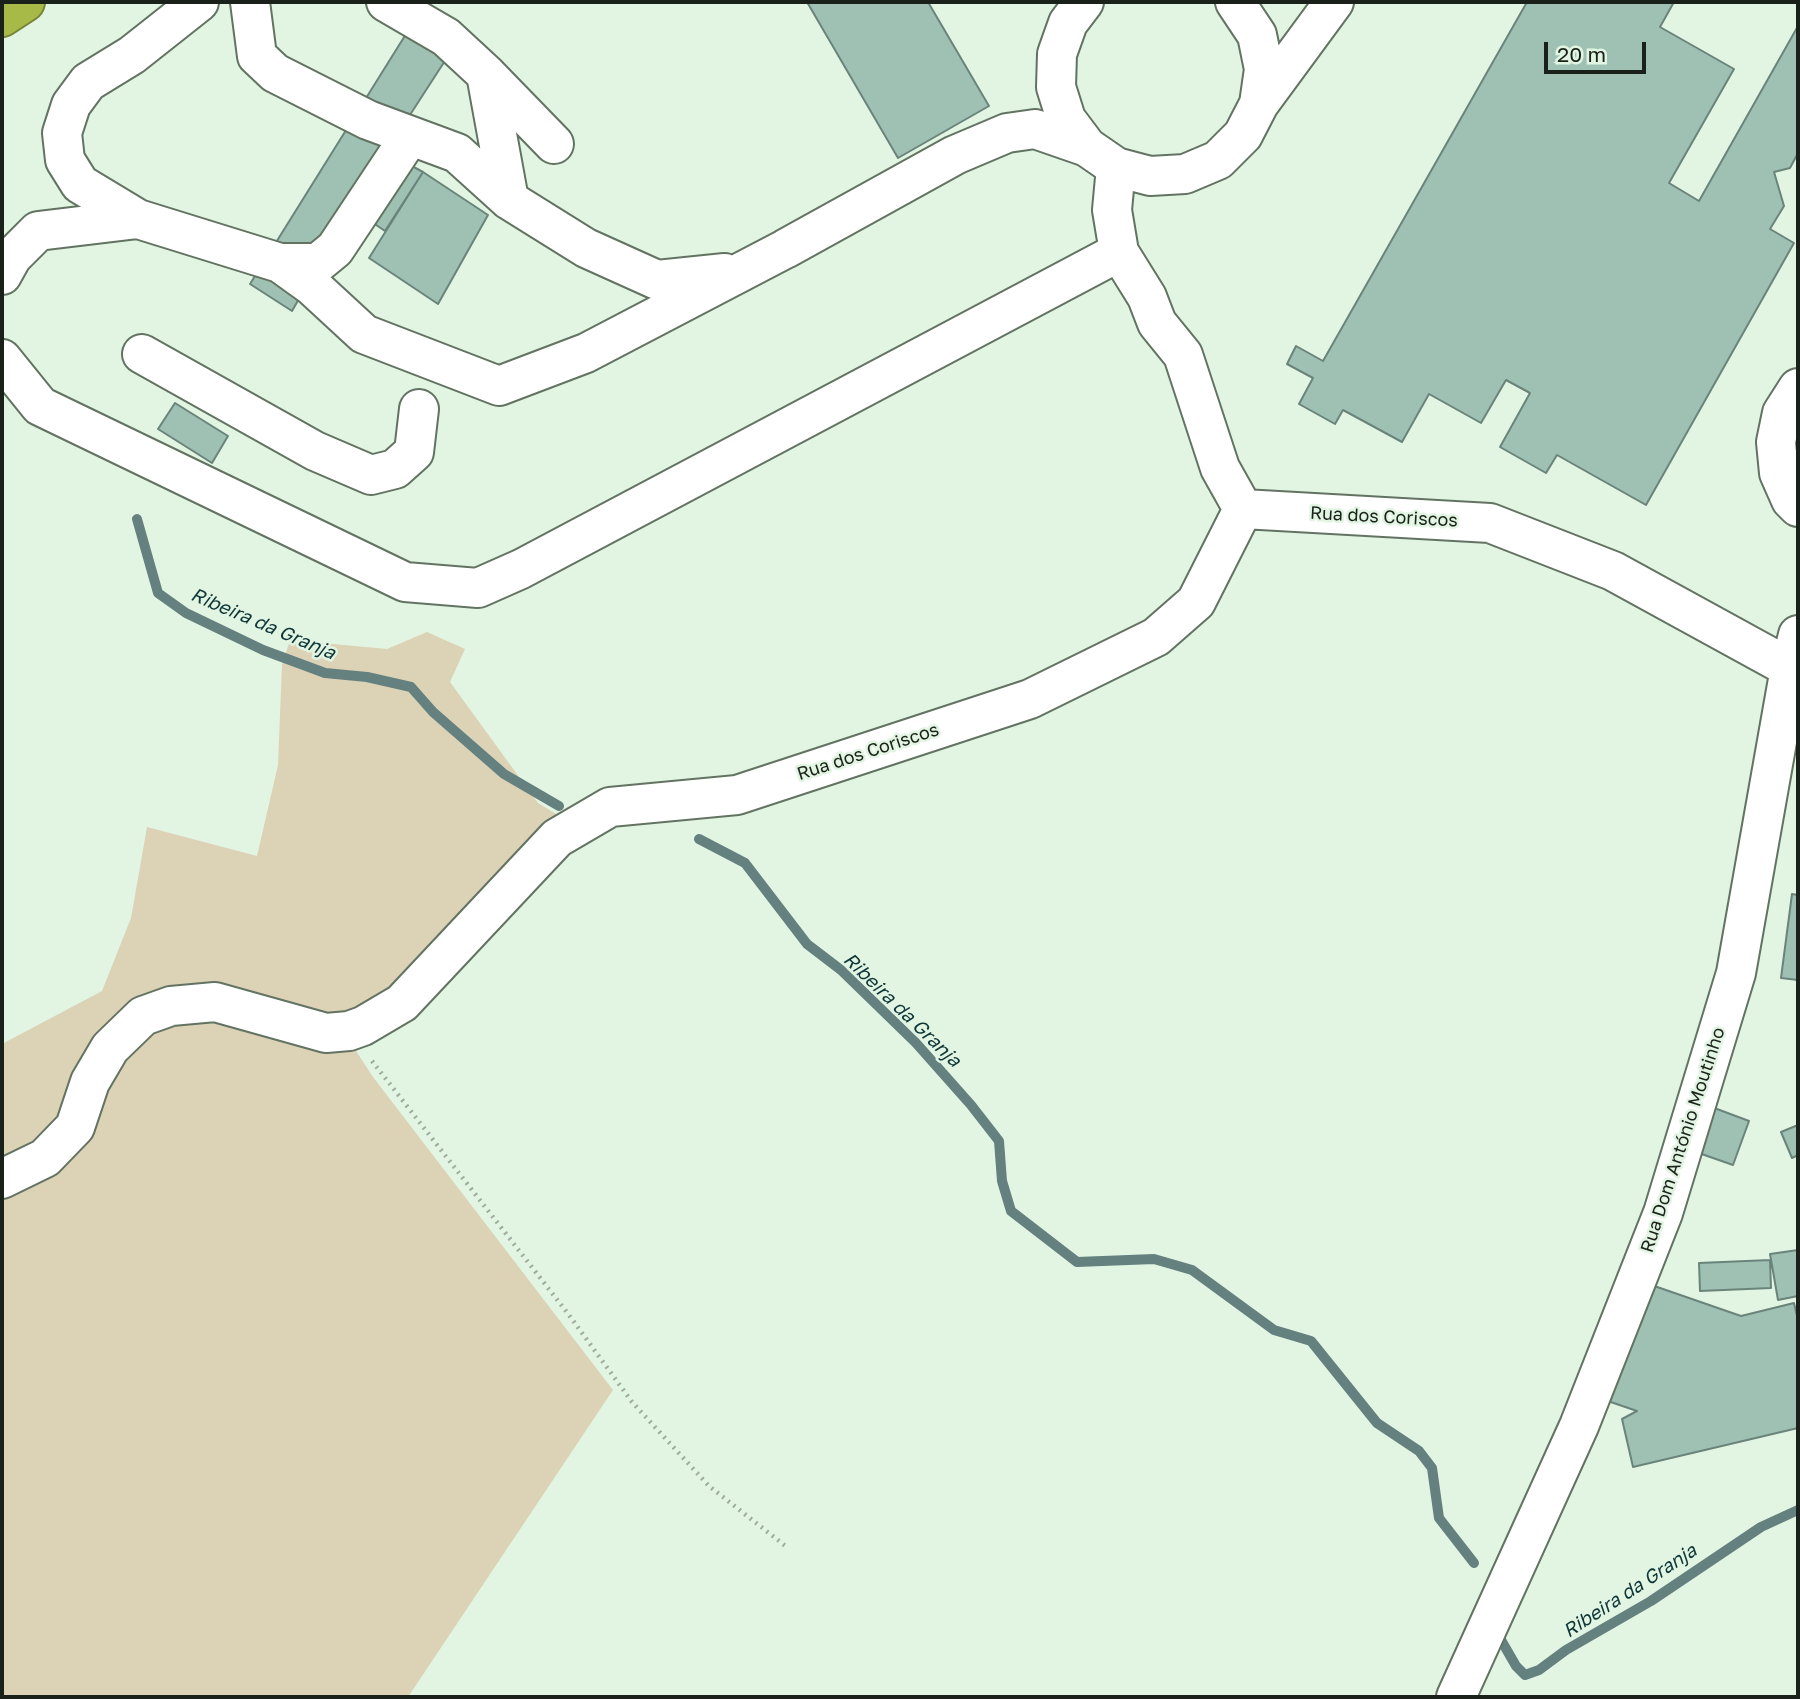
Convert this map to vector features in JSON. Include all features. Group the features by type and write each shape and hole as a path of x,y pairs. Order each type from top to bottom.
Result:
{"highway":[{"path":"2,17 25,2"}],"street":[{"path":"199,2 132,55 88,82 71,105 62,133 65,160 80,184 138,219 280,263 318,263 335,249 410,136"},
{"path":"250,2 257,56 275,73 368,120 457,153 509,200 586,248 657,280 744,271"},
{"path":"386,2 446,37 486,74 554,145"},
{"path":"1084,2 1068,23 1057,54 1056,87 1066,119 1102,157 1119,252 1147,296 1157,323 1183,355 1220,468 1243,509"},
{"path":"1235,2 1256,35 1264,69 1259,104"},
{"path":"280,263 312,286 364,334 499,386 586,353 744,271 955,155 1007,133 1035,129 1150,176 1185,174 1218,160 1243,135 1259,104 1334,2"},
{"path":"486,74 509,200"},
{"path":"2,275 12,257 37,231 138,219"},
{"path":"2,359 40,406 380,570 405,582 478,588 521,569 1119,252"},
{"path":"142,354 315,451 371,475 395,469 414,452 419,409"},
{"path":"1798,388 1782,413 1776,442 1779,473 1791,500 1798,508"},
{"name":"Rua dos Coriscos","path":"2,1179 45,1158 75,1127 90,1082 110,1048 127,1029 144,1016 171,1006 215,1002 326,1032 349,1031 363,1026 402,1003 557,838 610,807 737,795 1030,699 1156,637 1196,602 1243,509 1490,523 1613,571 1794,651"},
{"name":"Rua Dom António Moutinho","path":"1456,1697 1579,1426 1663,1213 1736,973 1794,651"}],"path":[{"path":"349,1031 561,1304 632,1402 709,1486 788,1548"}],"shaded area":[{"path":"427,632 465,649 450,682 538,803 561,817 384,999 334,1017 373,1077 613,1390 408,1697 2,1697 2,1044 102,991 131,918 147,827 257,856 278,765 282,665 290,640 387,649"}],"building":[{"path":"807,2 928,2 989,106 898,158"},
{"path":"1527,2 1674,2 1660,27 1734,69 1669,183 1699,201 1798,26 1798,153 1790,168 1774,172 1784,206 1770,229 1794,243 1646,505 1557,455 1546,473 1500,447 1530,393 1506,380 1481,423 1429,394 1402,442 1343,410 1335,424 1299,404 1313,378 1287,364 1296,346 1323,361"},
{"path":"411,26 450,53 386,152 423,172 385,231 351,208 292,311 250,284"},
{"path":"423,172 488,215 438,304 369,258"},
{"path":"175,403 228,436 212,463 158,429"},
{"path":"1792,894 1798,895 1798,980 1781,978"},
{"path":"1709,1106 1749,1121 1733,1165 1693,1151"},
{"path":"1798,1125 1798,1155 1792,1158 1781,1132"},
{"path":"1798,1250 1798,1296 1778,1300 1770,1254"},
{"path":"1770,1260 1771,1288 1700,1291 1699,1263"},
{"path":"1637,1280 1741,1316 1794,1303 1798,1320 1798,1428 1633,1467 1622,1419 1637,1411 1596,1397"}],"waterway":[{"name":"Ribeira da Granja","path":"137,519 158,593 186,613 263,650 325,673 367,677 411,687 433,712 504,774 559,806"},
{"name":"Ribeira da Granja","path":"699,839 745,863 807,944 841,970 916,1043 971,1105 999,1141 1002,1181 1011,1211 1077,1262 1154,1259 1192,1270 1274,1330 1311,1341 1377,1423 1419,1451 1432,1468 1439,1518 1474,1563"},
{"name":"Ribeira da Granja","path":"1497,1633 1516,1666 1525,1675 1539,1670 1566,1650 1651,1601 1761,1527 1798,1510"}]}
